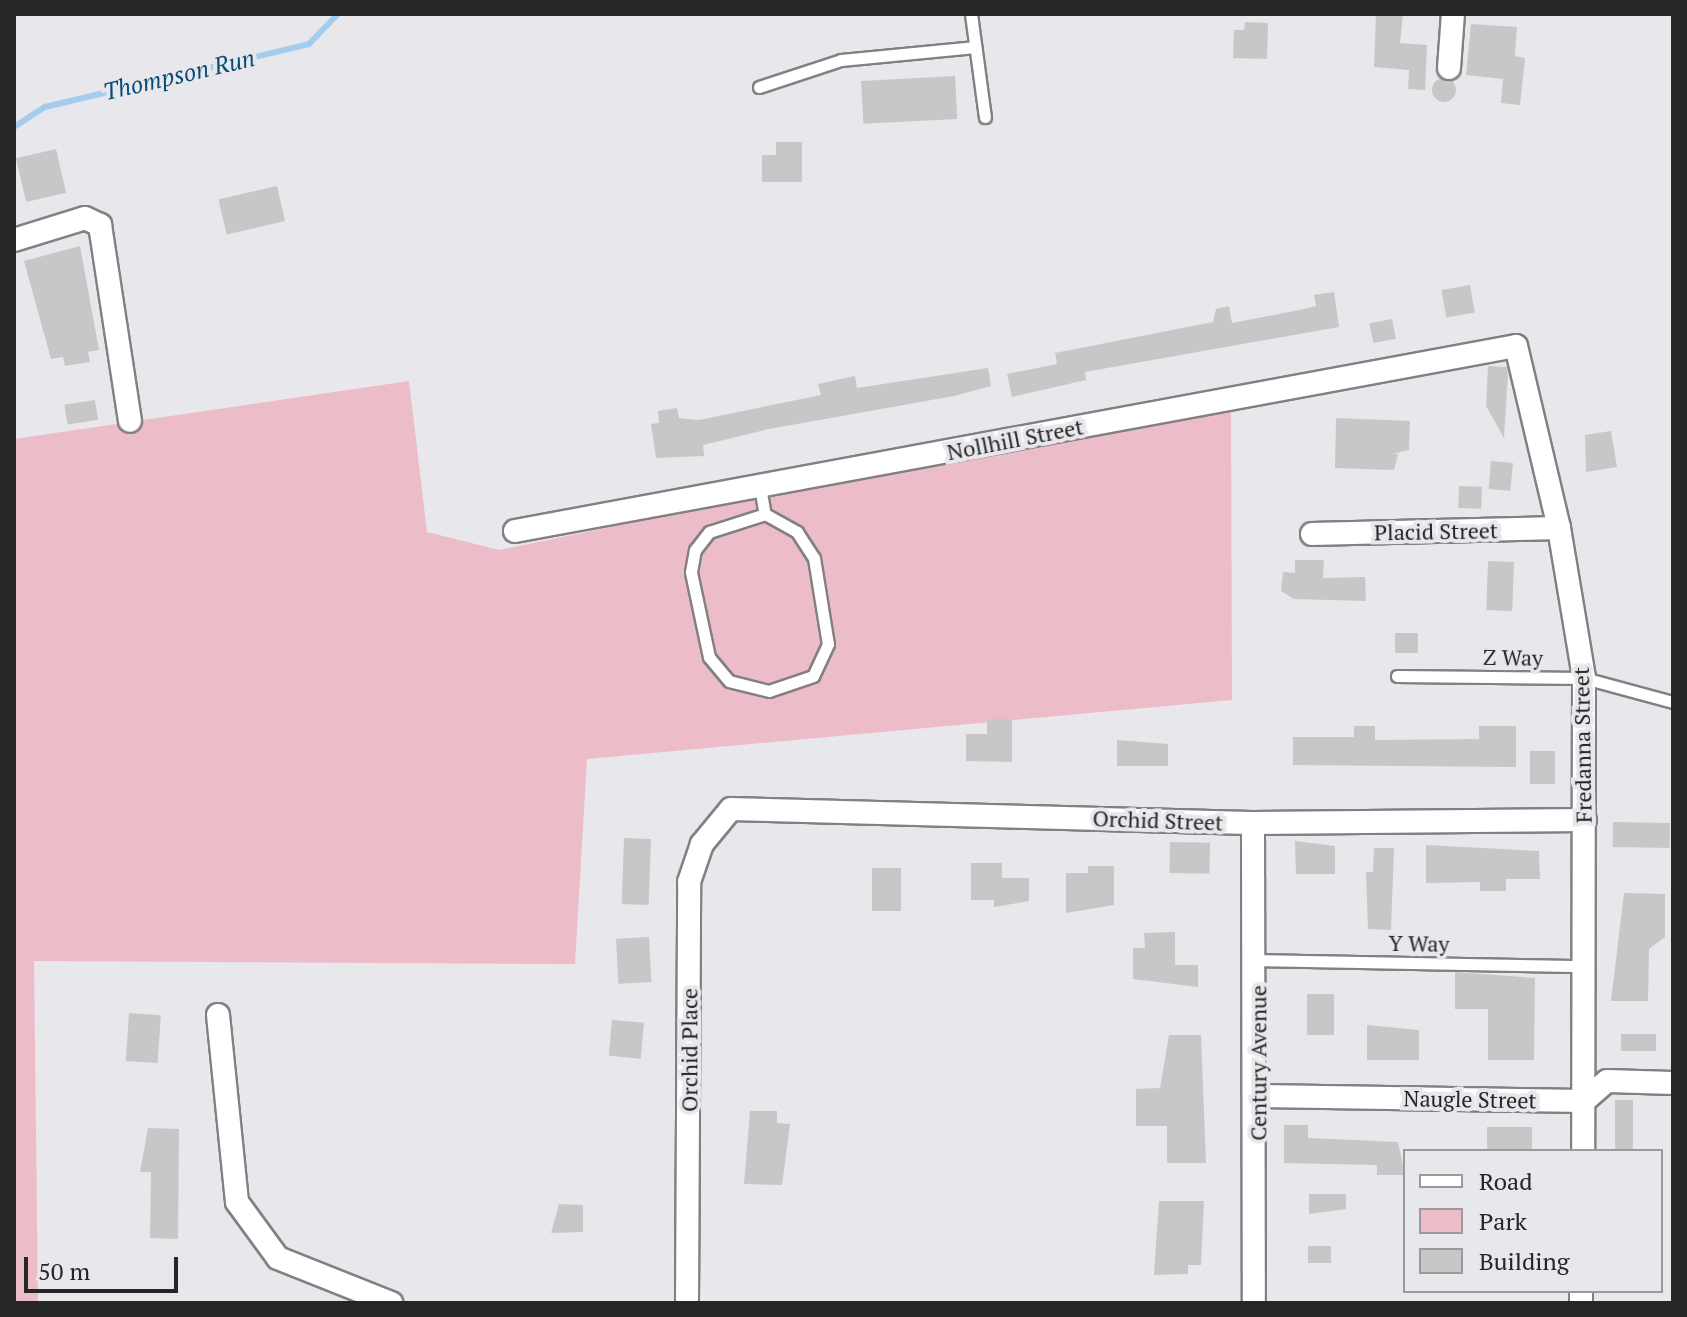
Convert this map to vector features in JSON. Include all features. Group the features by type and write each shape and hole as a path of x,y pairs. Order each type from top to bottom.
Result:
{"street":[{"path":"1449,68 1453,14"},
{"path":"14,240 85,218 100,225 130,421"},
{"name":"Nollhill Street","path":"515,531 1516,346"},
{"name":"Fredanna Street","path":"1516,346 1559,528 1584,678 1585,820 1580,966 1583,1149"},
{"name":"Placid Street","path":"1312,534 1559,528"},
{"name":"Orchid Street","path":"731,809 1253,823 1585,820"},
{"name":"Orchid Place","path":"687,1303 689,882 702,844 731,809"},
{"name":"Century Avenue","path":"1253,823 1259,1096 1254,1303"},
{"path":"218,1015 237,1202 278,1258 391,1303"},
{"path":"1584,1101 1607,1081 1673,1083"},
{"name":"Naugle Street","path":"1259,1096 1584,1101"}],"lane":[{"path":"971,14 985,117"},
{"path":"759,87 841,60 975,47"},
{"path":"760,487 765,514"},
{"path":"765,514 787,524 809,546 828,644 813,676 769,691 729,681 709,657 691,572 695,550 709,532 765,514"},
{"name":"Z Way","path":"1397,676 1584,678 1673,702"},
{"name":"Y Way","path":"1258,960 1580,966"}],"green space":[{"path":"409,381 427,532 499,550 1231,399 1232,700 587,759 575,964 34,961 38,1303 14,1303 14,439"}],"building":[{"path":"1376,14 1403,14 1400,43 1427,45 1425,90 1408,89 1409,70 1374,67"},
{"path":"1245,22 1268,23 1267,59 1233,58 1234,30 1244,30"},
{"path":"1471,24 1517,27 1515,56 1525,58 1520,105 1501,103 1503,79 1466,75"},
{"path":"955,76 957,119 863,124 861,81"},
{"path":"1444,78 1452,82 1456,90 1452,98 1444,102 1436,98 1432,90 1436,82"},
{"path":"776,142 802,142 802,182 762,182 762,155 776,155"},
{"path":"56,149 66,193 26,202 16,158"},
{"path":"277,186 285,221 227,235 219,199"},
{"path":"80,246 99,350 88,352 90,362 65,366 63,357 51,359 24,261"},
{"path":"1470,285 1475,313 1446,318 1441,290"},
{"path":"1334,292 1339,327 1085,372 1086,380 1012,397 1007,374 1057,364 1055,353 1213,322 1216,309 1229,306 1232,323 1299,310 1316,306 1314,295"},
{"path":"1392,319 1396,339 1373,343 1369,323"},
{"path":"1488,366 1507,367 1504,438 1486,406"},
{"path":"988,368 991,386 954,396 769,429 703,445 704,456 656,458 651,424 659,423 658,411 677,408 679,418 699,420 821,395 818,384 855,376 857,388"},
{"path":"95,400 98,420 68,425 64,405"},
{"path":"1336,418 1410,421 1409,450 1392,454 1398,454 1394,470 1335,468"},
{"path":"1611,431 1617,467 1586,472 1585,435"},
{"path":"1491,461 1513,463 1510,491 1489,489"},
{"path":"1459,486 1482,487 1481,509 1458,508"},
{"path":"1295,560 1324,560 1323,578 1365,577 1366,601 1294,599 1281,591 1283,572 1295,573"},
{"path":"1488,561 1514,562 1512,611 1486,610"},
{"path":"1395,633 1418,633 1418,653 1395,653"},
{"path":"987,719 1012,719 1012,762 966,761 966,734 987,734"},
{"path":"1354,726 1375,726 1375,740 1479,739 1479,726 1516,726 1516,767 1293,765 1293,737 1354,737"},
{"path":"1117,740 1168,744 1168,766 1117,766"},
{"path":"1530,751 1555,751 1555,784 1530,784"},
{"path":"1613,822 1670,823 1670,848 1613,847"},
{"path":"624,838 651,839 649,905 622,904"},
{"path":"1295,841 1335,846 1335,874 1296,874"},
{"path":"1170,842 1210,843 1209,874 1169,873"},
{"path":"1426,845 1539,851 1540,879 1506,879 1506,891 1480,891 1480,882 1426,883"},
{"path":"1374,848 1394,848 1391,930 1368,929 1366,872 1373,872"},
{"path":"971,863 1002,863 1002,878 1029,878 1029,901 994,907 994,900 971,900"},
{"path":"1088,866 1114,866 1114,905 1066,913 1066,873 1088,873"},
{"path":"872,868 901,868 901,911 872,911"},
{"path":"1624,893 1665,894 1665,937 1649,949 1648,1001 1611,1001"},
{"path":"1175,932 1175,965 1198,965 1198,987 1133,979 1133,948 1145,948 1144,933"},
{"path":"649,937 651,982 618,984 616,939"},
{"path":"1455,972 1535,978 1534,1060 1488,1060 1488,1009 1455,1009"},
{"path":"1307,994 1334,994 1334,1035 1307,1035"},
{"path":"129,1013 161,1015 158,1063 126,1061"},
{"path":"612,1020 644,1023 641,1059 609,1056"},
{"path":"1367,1025 1419,1030 1419,1060 1367,1060"},
{"path":"1621,1034 1656,1034 1656,1051 1621,1051"},
{"path":"1169,1035 1201,1035 1206,1163 1167,1163 1167,1126 1136,1126 1136,1089 1160,1088"},
{"path":"1615,1100 1633,1100 1633,1149 1615,1149"},
{"path":"750,1111 777,1111 777,1123 790,1124 782,1185 744,1184"},
{"path":"1284,1125 1308,1125 1308,1138 1398,1142 1403,1175 1377,1175 1377,1165 1284,1163"},
{"path":"1487,1127 1532,1127 1532,1149 1487,1149"},
{"path":"148,1128 179,1129 178,1239 150,1238 151,1172 140,1172"},
{"path":"1309,1194 1346,1194 1346,1209 1309,1214"},
{"path":"1159,1201 1204,1201 1201,1265 1188,1265 1188,1274 1154,1275"},
{"path":"559,1204 583,1205 583,1232 551,1233"},
{"path":"1308,1246 1331,1246 1331,1263 1308,1263"}],"waterway":[{"name":"Thompson Run","path":"14,127 45,107 309,44 338,14"}]}
